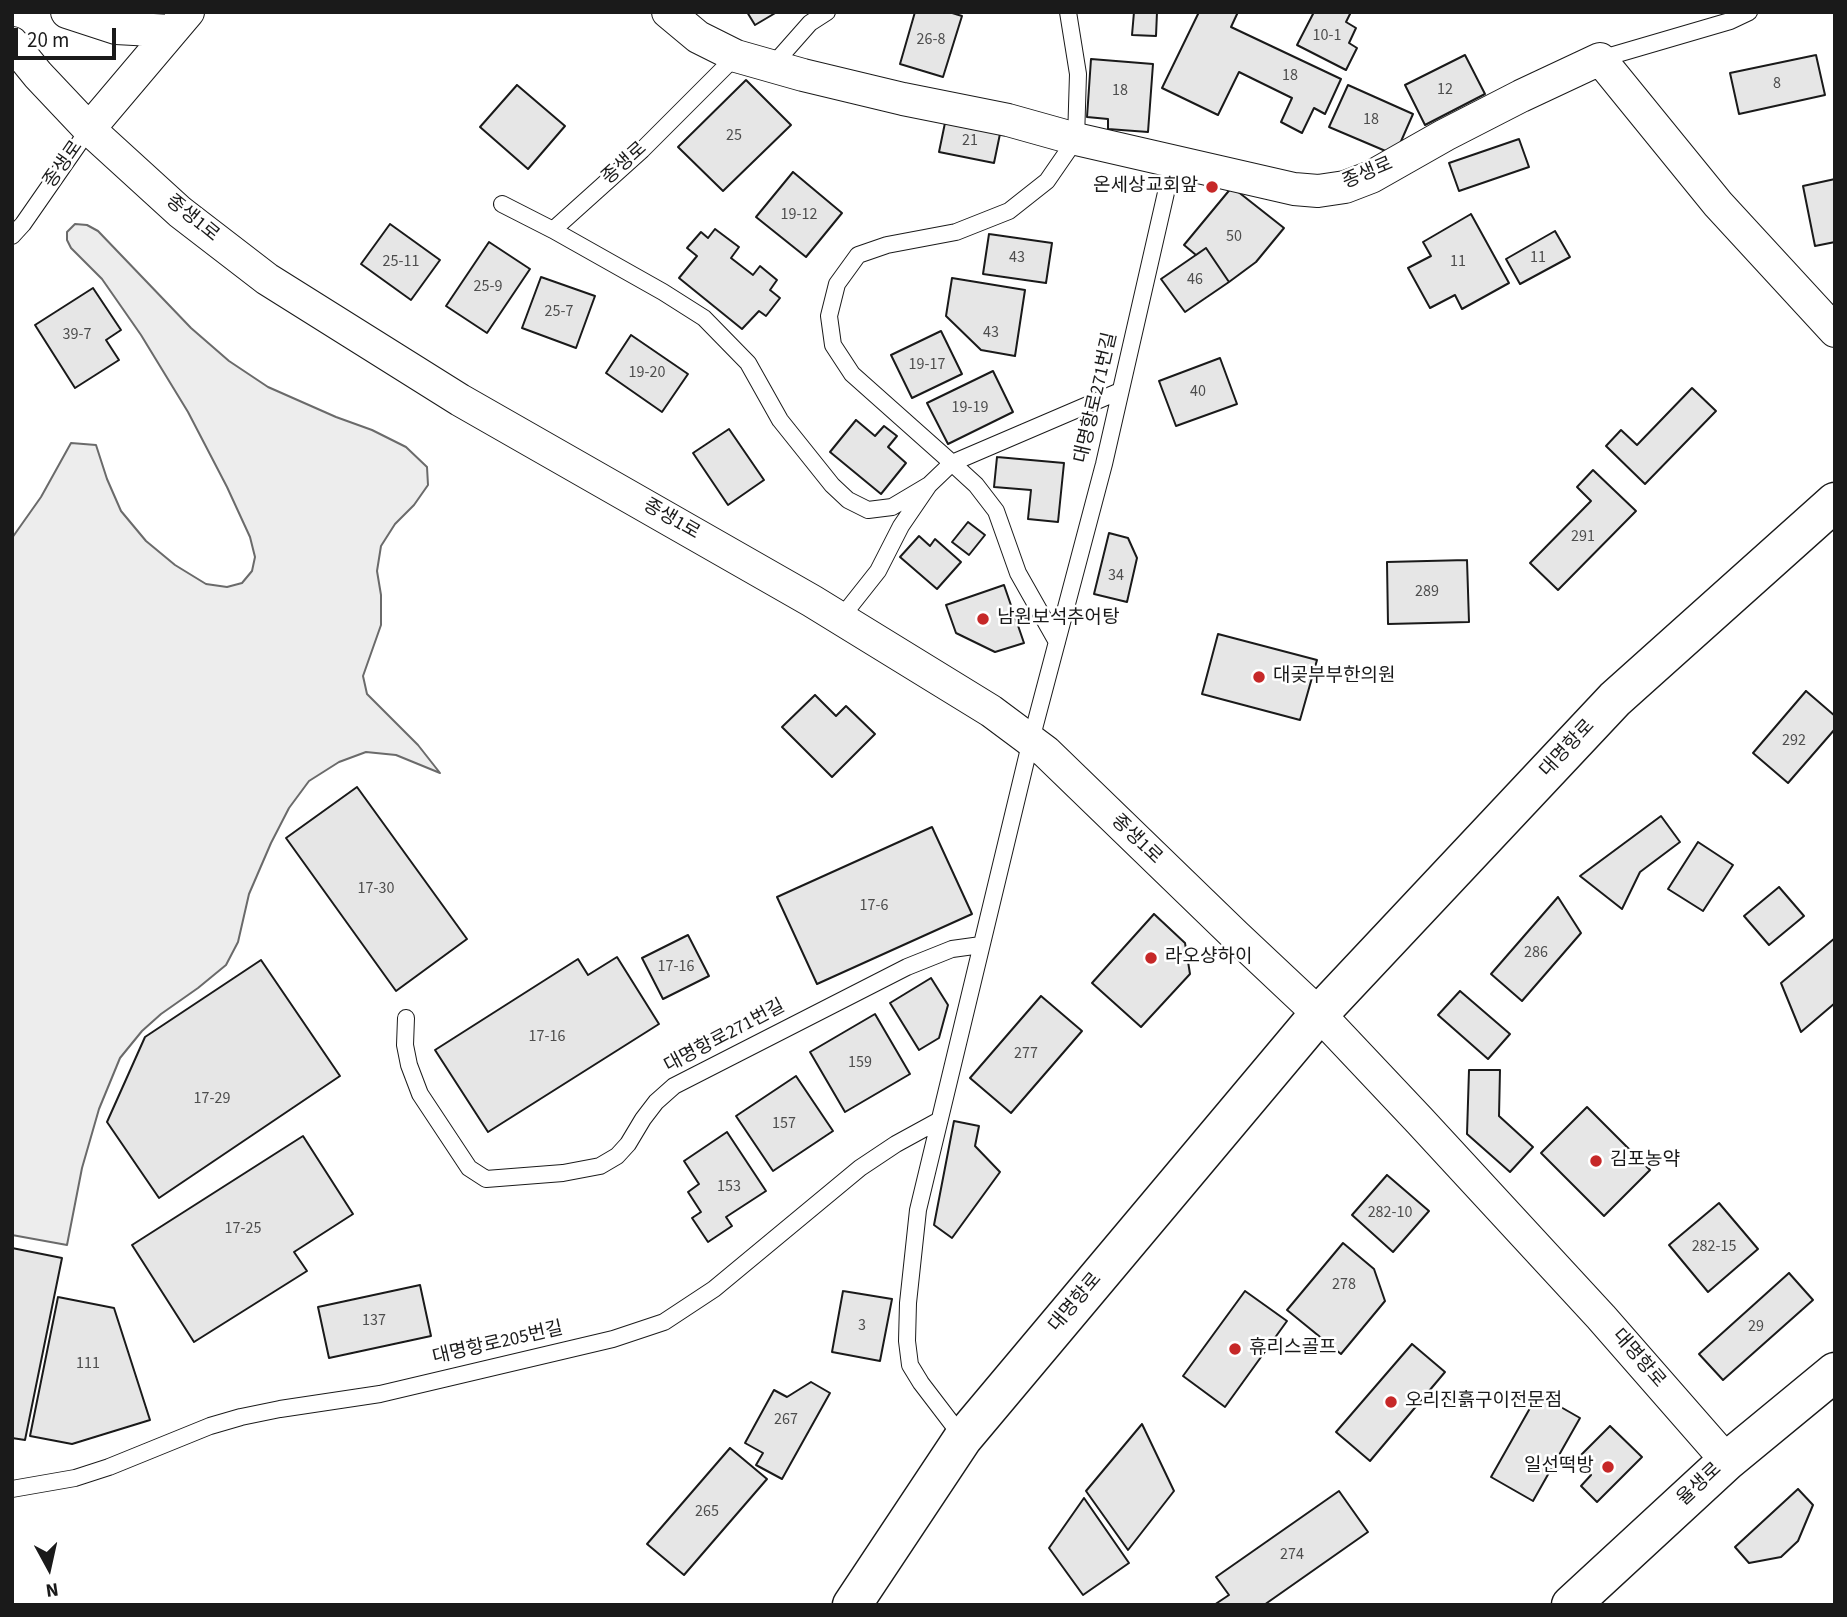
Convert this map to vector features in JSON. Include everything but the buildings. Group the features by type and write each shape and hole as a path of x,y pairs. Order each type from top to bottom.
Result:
{"main road":[{"name":"대명항로","path":"852,1605 963,1438 1318,1014 1615,699 1835,502"},
{"name":"율생로","path":"1571,1605 1727,1461 1835,1372"}],"street":[{"name":"종생로","path":"67,12 116,28 179,22"},
{"name":"종생로","path":"668,12 698,37 736,56 903,99 1008,120 1076,139 1294,190 1318,191 1345,187 1371,177 1467,124 1600,59"},
{"name":"종생로","path":"89,129 179,22"},
{"name":"종생1로","path":"12,43 89,129 180,212 267,279 460,400 840,618 991,711 1031,740 1318,1014"},
{"path":"1600,59 1718,204 1835,331"},
{"name":"대명항로","path":"1318,1014 1601,1317 1727,1461"}],"lane":[{"path":"772,66 810,23 827,12"},
{"path":"1057,642 1017,573 996,511 976,485 852,373 833,345 829,316 837,284 858,255 887,246 956,232 1009,211 1047,181 1076,139 1078,75 1068,12"},
{"name":"종생로","path":"1600,59 1731,20 1749,12"},
{"name":"종생로","path":"553,230 642,150 736,56"},
{"name":"종생로","path":"12,236 23,225 89,129"},
{"name":"대명항로271번길","path":"963,1438 910,1365 907,1341 918,1210 1031,740 1104,464 1173,162"},
{"path":"502,204 553,230 705,318 748,363 780,420 832,485 848,500 868,510 892,507 929,485"},
{"path":"840,618 878,571 901,526 929,485 951,463 1120,391"},
{"name":"대명항로271번길","path":"406,1018 405,1045 420,1094 469,1168 486,1180 563,1173 600,1166 617,1156 656,1102 674,1086 907,967 952,949 981,945"},
{"name":"대명항로205번길","path":"12,1489 75,1478 110,1467 210,1426 241,1417 380,1394 613,1339 664,1322 714,1289 860,1168 938,1121"}],"shaded area":[{"path":"75,224 87,225 98,231 191,328 229,361 268,387 406,447 427,467 428,485 414,505 395,524 381,546 377,571 381,595 381,625 363,676 367,694 418,745 440,773 396,755 366,752 339,762 309,781 289,808 271,843 249,894 238,942 226,965 161,1014 142,1031 120,1058 99,1109 82,1168 67,1245 12,1235 12,538 41,497 71,443 96,445 121,511 146,541 175,565 206,584 227,587 242,583 252,571 255,557 250,537 227,487 188,412 141,335 102,279 71,248 67,232"}],"place":[{"name":"온세상교회앞","path":"1212,187"},
{"name":"남원보석추어탕","path":"983,619"},
{"name":"대곶부부한의원","path":"1259,677"},
{"name":"라오샹하이","path":"1151,958"},
{"name":"김포농약","path":"1596,1161"},
{"name":"휴리스골프","path":"1235,1349"},
{"name":"오리진흙구이전문점","path":"1391,1402"},
{"name":"일선떡방","path":"1608,1467"}]}
